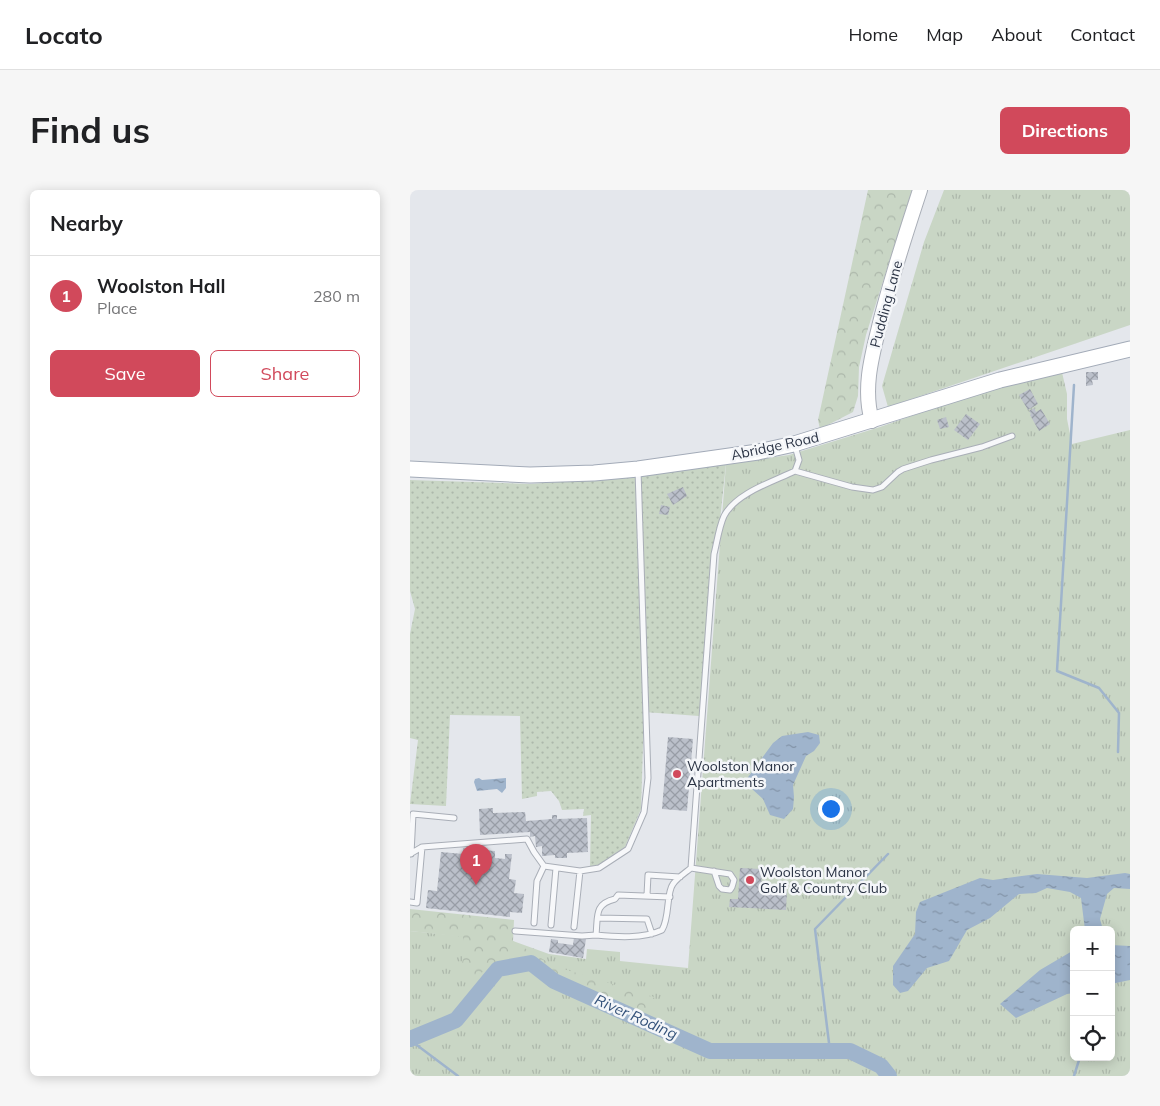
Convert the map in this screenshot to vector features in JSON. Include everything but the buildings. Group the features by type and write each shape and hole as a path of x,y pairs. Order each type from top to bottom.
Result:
{"main road":[{"name":"Abridge Road","path":"410,469 530,474 594,473 638,469 758,452 794,444 872,421 1000,380 1130,349"}],"street":[{"name":"Pudding Lane","path":"872,421 868,395 872,354 893,274 920,190"}],"lane":[{"path":"515,931 582,936 612,936 652,934 662,930 666,924 672,885 691,868 714,554 720,529 730,507 742,497 795,471 852,487 873,490 882,487 903,469 982,447 1012,436"},
{"path":"794,444 798,460 795,471"},
{"path":"410,854 422,847 528,839 544,866 580,871 599,868 628,849 644,812 648,778 638,469"},
{"path":"410,854 413,814 454,818"},
{"path":"410,902 417,903 422,847"},
{"path":"534,923 537,881 544,866"},
{"path":"551,925 556,868"},
{"path":"691,868 714,872"},
{"path":"574,927 580,871"},
{"path":"647,896 648,875 680,877"},
{"path":"596,935 601,904 605,901 615,899 618,895 670,897"},
{"path":"598,918 647,919 652,934"}],"green space":[{"path":"868,190 912,190 866,335 859,367 858,396 853,412 820,429 818,420"},
{"path":"944,190 1130,190 1130,325 888,407 882,386 924,242"},
{"name":"Woolston Manor Golf & Country Club","path":"1061,368 1067,394 1067,419 1072,444 1130,430 1130,1076 410,1076 410,931 513,941 549,954 586,959 587,949 620,952 620,961 688,968 726,464 789,455 880,427 1000,385"},
{"path":"726,464 699,716 644,712 641,809 625,847 598,865 590,867 591,815 583,816 584,809 562,810 559,801 551,791 537,792 537,796 522,799 520,716 450,715 446,806 410,804 418,740 410,738 410,634 415,609 410,591 410,480 530,484 643,476"},
{"path":"410,909 514,920 513,941 554,966 654,997 644,1014 553,977 524,959 493,965 472,979 461,972 464,950 463,937 410,931"}],"water":[{"path":"808,732 819,735 820,743 814,751 806,756 793,785 793,809 784,819 770,815 763,799 752,789 746,780 773,743 782,736"},
{"path":"479,778 482,780 506,778 506,788 502,793 497,789 477,791 474,782 475,779"},
{"path":"1037,874 1087,878 1130,874 1130,889 1114,888 1107,894 1100,919 1102,926 1084,926 1081,898 1070,892 1047,888 1036,893 1019,894 990,918 967,930 949,961 927,968 908,991 900,993 893,985 893,966 915,934 916,912 920,902 980,878 993,880"},
{"path":"1115,945 1130,946 1130,980 1115,983"},
{"path":"1070,952 1070,994 1016,1018 1000,1004 1040,970"}],"waterway":[{"path":"1074,385 1057,671 1099,688 1119,713 1118,752"},
{"path":"830,1051 815,929 888,854"},
{"name":"River Roding","path":"410,1039 456,1020 498,969 531,963 554,981 710,1051 850,1051 881,1066 889,1076"},
{"path":"410,1040 458,1076"},
{"path":"1074,1076 1079,1061"}],"place":[{"name":"Woolston Manor Apartments","path":"677,774"},
{"name":"Woolston Manor Golf & Country Club","path":"750,880"},
{"name":"Woolston Hall","path":"476,885"}]}
